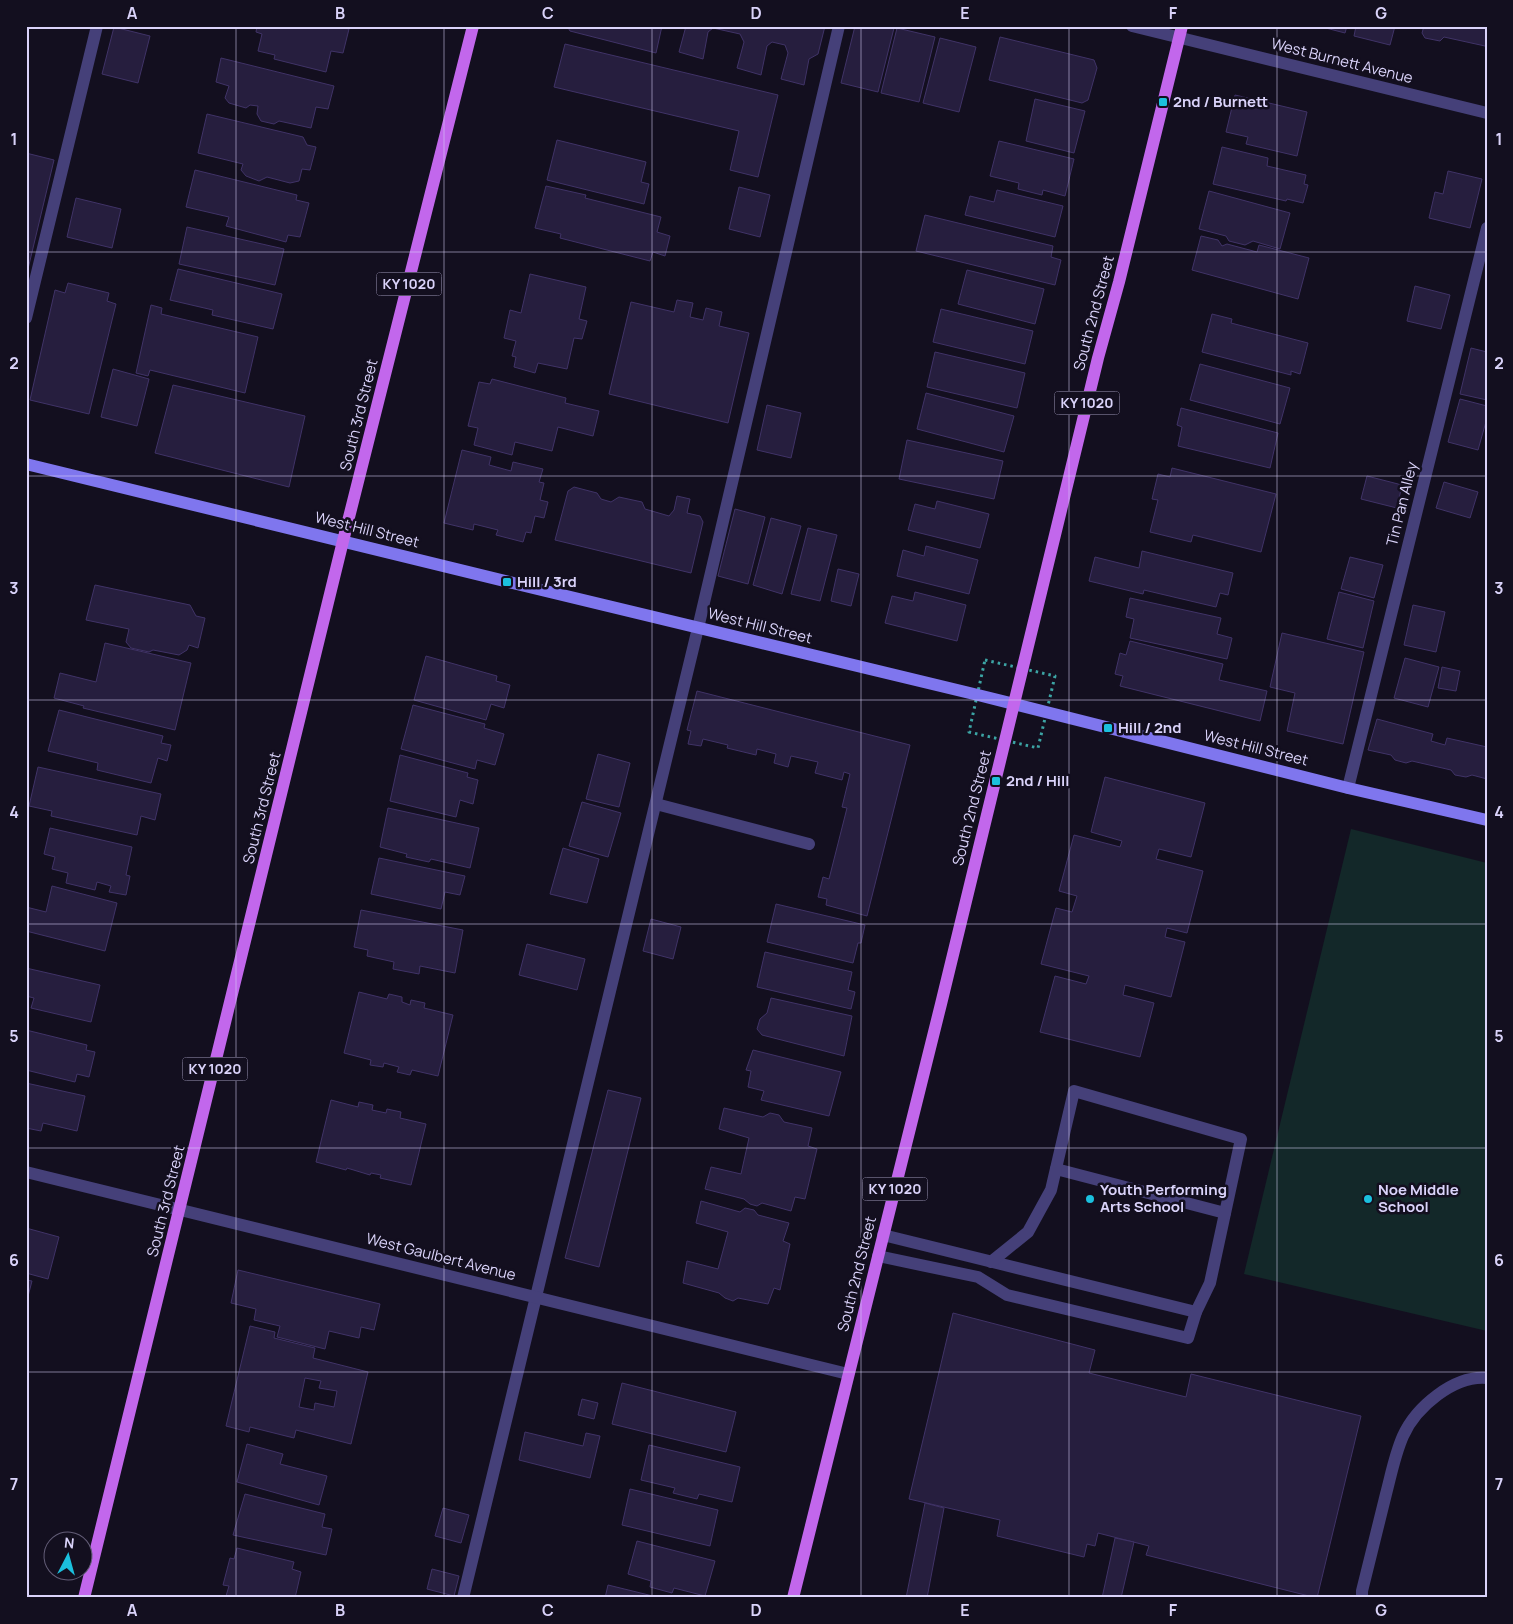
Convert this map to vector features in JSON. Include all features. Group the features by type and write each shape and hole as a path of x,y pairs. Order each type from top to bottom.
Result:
{"main road":[{"name":"South 3rd Street","path":"84,1598 343,541 473,26"},
{"name":"South 2nd Street","path":"793,1598 1180,32"}],"street":[{"path":"26,318 97,26"},
{"path":"463,1598 656,804 839,26"},
{"name":"West Burnett Avenue","path":"1132,26 1180,32 1487,113"},
{"name":"Tin Pan Alley","path":"1348,788 1487,228"},
{"name":"West Hill Street","path":"26,464 1014,704 1348,788 1487,820"},
{"path":"656,804 809,844"},
{"path":"878,1256 978,1276 1007,1295 1188,1338 1196,1312 1210,1283 1241,1139 1074,1091 1051,1190 1028,1232 991,1262"},
{"path":"1056,1169 1225,1213"},
{"name":"West Gaulbert Avenue","path":"26,1172 848,1374"},
{"path":"883,1235 1196,1312"},
{"path":"1362,1598 1364,1582 1393,1466 1404,1434 1422,1409 1444,1389 1469,1380 1487,1378"}],"green space":[{"name":"Noe Middle School","path":"1351,829 1487,863 1487,1331 1244,1274"}],"building":[{"path":"257,26 336,26 349,29 343,53 331,51 326,72 274,59 275,55 258,51 262,34 256,32"},
{"path":"567,26 662,26 656,53 570,31"},
{"path":"686,26 825,26 818,54 809,59 804,85 781,79 788,53 785,45 772,42 767,46 761,75 737,68 744,42 740,34 713,28 708,32 703,59 679,52"},
{"path":"855,26 888,26 894,28 878,92 841,83"},
{"path":"1318,26 1347,26 1345,33"},
{"path":"1356,26 1395,26 1390,45 1354,36"},
{"path":"1424,26 1487,26 1487,49 1485,46 1444,37 1440,41 1425,38 1422,33"},
{"path":"114,27 150,36 138,83 102,74"},
{"path":"897,28 935,37 919,102 881,93"},
{"path":"1000,37 1094,60 1097,68 1088,100 1082,103 989,80"},
{"path":"940,38 976,47 959,112 923,103"},
{"path":"565,44 778,95 758,177 730,170 739,131 554,87"},
{"path":"221,58 334,86 328,109 316,107 311,128 279,121 274,124 261,121 257,114 258,106 250,105 246,108 229,103 225,98 229,86 216,82"},
{"path":"1235,95 1307,112 1297,156 1246,144 1248,137 1226,132"},
{"path":"1035,99 1085,111 1074,153 1026,141"},
{"path":"207,114 303,137 307,145 316,147 310,170 302,169 299,181 290,183 267,177 259,181 246,176 241,170 243,164 198,153"},
{"path":"557,140 646,162 641,182 649,184 644,204 547,180"},
{"path":"999,141 1074,159 1065,196 1043,190 1042,195 1018,189 1019,183 990,176"},
{"path":"1222,147 1268,158 1267,166 1306,175 1304,184 1308,185 1303,203 1287,199 1286,201 1213,184"},
{"path":"26,153 54,160 28,269 26,269"},
{"path":"195,170 297,195 296,200 309,203 300,237 288,235 286,242 226,226 229,217 186,207"},
{"path":"1448,171 1482,179 1470,228 1429,218 1435,192 1443,194"},
{"path":"546,186 586,195 585,198 661,217 657,232 670,236 665,256 653,252 650,261 560,238 561,234 535,228"},
{"path":"739,187 770,195 760,237 729,229"},
{"path":"997,190 1063,206 1055,237 965,215 970,196 994,202"},
{"path":"1209,191 1290,213 1280,249 1253,241 1245,245 1229,241 1226,236 1199,229"},
{"path":"76,198 121,209 112,248 67,237"},
{"path":"925,215 1053,246 1051,257 1061,260 1055,285 916,251"},
{"path":"187,227 284,249 275,285 179,264"},
{"path":"1201,236 1218,240 1222,246 1227,244 1257,252 1259,245 1309,258 1298,299 1192,270"},
{"path":"178,269 282,294 273,329 212,315 213,310 170,300"},
{"path":"967,270 1044,289 1035,324 958,304"},
{"path":"530,274 586,287 579,319 587,321 582,339 574,338 567,369 538,363 535,373 514,367 516,357 512,356 516,341 504,338 510,310 521,313"},
{"path":"68,283 109,293 107,301 116,304 89,414 30,400 55,290 65,293"},
{"path":"1415,286 1450,295 1441,329 1407,321"},
{"path":"677,300 693,303 690,317 703,320 706,308 722,312 719,326 749,333 728,423 609,394 631,302 674,312"},
{"path":"151,305 162,308 161,314 258,337 245,393 150,370 148,376 136,373"},
{"path":"941,309 1033,331 1025,364 933,342"},
{"path":"1212,314 1232,319 1231,323 1308,343 1300,374 1291,371 1291,375 1202,352"},
{"path":"1471,348 1487,352 1487,400 1460,394"},
{"path":"935,352 1025,373 1017,408 927,387"},
{"path":"1200,364 1290,388 1280,424 1190,400"},
{"path":"113,369 149,379 137,426 101,417"},
{"path":"492,379 566,398 565,403 599,411 593,436 558,427 552,451 515,442 512,455 474,445 478,428 468,426 479,382 490,384"},
{"path":"173,385 305,416 289,487 155,453"},
{"path":"926,393 1014,416 1004,452 917,429"},
{"path":"1460,399 1487,406 1487,418 1478,450 1448,442"},
{"path":"767,405 801,413 791,458 757,450"},
{"path":"1181,408 1278,433 1270,468 1178,446 1182,427 1177,425"},
{"path":"907,440 1003,461 994,499 899,479"},
{"path":"462,450 491,457 489,465 511,471 513,462 543,469 539,482 544,483 540,500 548,502 544,518 535,516 531,533 526,532 523,542 496,535 498,530 474,524 473,530 444,523"},
{"path":"1172,468 1276,494 1261,552 1193,535 1191,542 1150,532 1158,500 1152,499 1158,474 1170,477"},
{"path":"1367,476 1402,485 1397,508 1361,499"},
{"path":"1444,482 1478,492 1470,518 1436,508"},
{"path":"574,487 597,493 601,499 611,502 619,497 642,502 645,509 669,516 674,510 677,496 690,499 687,513 700,516 703,522 691,573 555,540 568,491"},
{"path":"937,501 989,514 980,548 908,530 915,504 935,509"},
{"path":"735,509 765,517 748,584 718,576"},
{"path":"771,518 801,526 782,594 753,585"},
{"path":"808,528 837,535 820,601 791,594"},
{"path":"926,546 978,560 969,594 897,576 903,550 924,556"},
{"path":"1142,551 1233,573 1228,595 1220,593 1216,607 1144,590 1143,594 1089,581 1095,557 1139,568"},
{"path":"1350,557 1383,565 1374,598 1341,589"},
{"path":"838,569 859,574 851,606 831,601"},
{"path":"95,585 190,605 196,616 205,618 198,648 189,645 187,650 179,655 131,648 126,642 129,629 86,620"},
{"path":"915,592 966,605 957,641 885,623 892,596 913,601"},
{"path":"1339,592 1374,601 1363,648 1327,639"},
{"path":"1130,598 1221,618 1217,634 1232,638 1227,659 1130,638 1134,619 1126,617"},
{"path":"1413,605 1445,612 1436,652 1404,645"},
{"path":"1282,633 1364,652 1343,744 1287,731 1295,693 1270,687"},
{"path":"1130,641 1223,664 1219,680 1267,691 1260,721 1120,686 1123,676 1115,674 1120,653 1126,655"},
{"path":"105,643 191,663 175,730 83,708 84,706 54,698 60,673 96,682"},
{"path":"426,656 497,676 496,681 510,685 504,708 491,704 486,720 414,700"},
{"path":"1405,658 1439,667 1428,707 1394,698"},
{"path":"1442,667 1460,671 1456,691 1438,688"},
{"path":"697,691 910,745 867,916 826,905 827,899 818,897 823,877 829,879 847,808 842,807 850,774 844,772 842,780 815,773 818,762 791,756 788,767 774,763 776,754 757,749 756,755 727,748 728,745 703,739 701,746 688,744 691,731 687,730"},
{"path":"413,705 485,724 484,728 504,734 495,765 477,760 475,769 401,749"},
{"path":"59,710 163,736 161,743 171,745 167,761 158,758 151,783 97,770 98,763 48,751"},
{"path":"1377,719 1433,734 1431,741 1445,745 1447,738 1487,747 1487,779 1472,775 1466,777 1455,775 1451,770 1412,761 1406,763 1395,760 1391,755 1368,750"},
{"path":"598,754 630,763 619,807 586,799"},
{"path":"400,755 468,773 467,777 478,780 473,804 460,800 456,817 390,801"},
{"path":"38,767 161,794 155,820 141,816 137,835 51,816 52,811 29,806"},
{"path":"1105,777 1205,803 1191,857 1159,849 1156,859 1203,871 1187,933 1167,928 1165,937 1185,942 1171,997 1125,985 1123,995 1154,1003 1140,1057 1040,1032 1055,976 1086,984 1089,976 1041,964 1056,908 1072,912 1077,896 1059,891 1074,835 1120,847 1122,841 1091,832"},
{"path":"582,802 621,813 608,857 569,846"},
{"path":"388,808 479,828 470,868 431,859 429,862 406,857 407,854 380,847"},
{"path":"50,828 132,847 126,875 130,876 126,895 109,892 111,886 97,882 95,890 66,883 68,873 52,869 55,857 44,854"},
{"path":"563,848 599,859 587,903 550,894"},
{"path":"379,858 465,876 460,895 445,892 441,909 371,894"},
{"path":"52,886 117,903 105,951 26,931 26,907 46,912"},
{"path":"776,904 865,925 861,943 858,943 853,963 767,942"},
{"path":"361,910 463,930 455,973 420,966 419,974 393,969 394,962 367,956 368,950 354,947"},
{"path":"651,919 681,927 673,959 643,951"},
{"path":"527,944 585,959 577,990 519,975"},
{"path":"765,952 852,972 848,990 855,992 851,1009 757,987"},
{"path":"26,968 100,985 91,1022 31,1008 34,998 26,996"},
{"path":"359,992 387,999 389,994 402,997 402,1002 410,1005 411,1000 425,1003 424,1008 453,1015 438,1076 412,1070 410,1075 397,1072 399,1067 384,1063 383,1067 370,1065 371,1060 344,1053"},
{"path":"771,998 852,1016 844,1056 762,1035 757,1029 760,1019 767,1013"},
{"path":"26,1030 87,1045 86,1050 95,1052 89,1077 77,1074 75,1082 26,1070"},
{"path":"753,1050 841,1072 829,1116 761,1100 764,1091 748,1087 751,1071 746,1070"},
{"path":"26,1083 85,1096 77,1131 43,1123 41,1131 26,1128"},
{"path":"608,1090 641,1098 599,1267 565,1258"},
{"path":"331,1100 358,1107 359,1102 373,1105 372,1110 386,1113 387,1109 401,1112 400,1118 426,1124 411,1185 380,1178 381,1175 371,1173 370,1175 316,1162"},
{"path":"724,1108 763,1117 770,1113 779,1115 784,1122 812,1128 808,1146 817,1149 805,1199 795,1197 791,1211 762,1203 757,1206 750,1204 744,1199 705,1189 711,1167 741,1174 749,1138 719,1129"},
{"path":"701,1201 740,1212 745,1208 754,1210 758,1215 789,1223 783,1241 790,1244 780,1290 774,1288 768,1304 738,1298 733,1301 719,1293 683,1283 687,1261 718,1269 728,1232 696,1223"},
{"path":"26,1228 59,1237 48,1279 26,1273"},
{"path":"238,1270 380,1304 374,1330 361,1327 359,1338 329,1331 325,1349 277,1337 280,1326 254,1320 256,1309 231,1303"},
{"path":"26,1280 32,1281 26,1304"},
{"path":"953,1313 1095,1350 1089,1373 1186,1397 1191,1374 1361,1416 1317,1598 1146,1555 1149,1546 1098,1533 1095,1546 1087,1544 1084,1557 997,1536 1000,1520 909,1499"},
{"path":"250,1326 275,1332 274,1338 315,1348 313,1358 368,1372 351,1444 296,1430 294,1438 250,1427 249,1432 226,1426","holes":["305,1378 321,1381 319,1388 337,1391 334,1407 315,1403 314,1410 299,1407"]},
{"path":"622,1383 736,1412 726,1452 612,1424"},
{"path":"582,1399 598,1403 594,1419 578,1415"},
{"path":"525,1432 583,1446 586,1433 600,1436 590,1478 519,1460"},
{"path":"247,1444 283,1454 280,1464 327,1476 319,1505 237,1482"},
{"path":"649,1445 740,1467 732,1502 699,1494 697,1499 673,1493 675,1488 641,1480"},
{"path":"630,1489 718,1510 710,1546 622,1525"},
{"path":"245,1494 325,1514 322,1527 332,1529 326,1555 233,1535"},
{"path":"925,1503 944,1508 927,1598 906,1598"},
{"path":"443,1508 469,1515 461,1543 435,1536"},
{"path":"1115,1538 1134,1542 1121,1598 1102,1598"},
{"path":"637,1541 715,1561 705,1596 674,1588 672,1593 650,1587 651,1581 628,1574"},
{"path":"237,1548 294,1562 292,1569 301,1572 295,1598 235,1598 226,1596 229,1586 223,1585 230,1558 234,1559"},
{"path":"432,1569 459,1576 454,1596 427,1589"},
{"path":"608,1585 661,1598 605,1598"}],"place":[{"name":"2nd / Burnett","path":"1163,102"},
{"name":"Hill / 3rd","path":"507,582"},
{"name":"Hill / 2nd","path":"1108,728"},
{"name":"2nd / Hill","path":"996,781"},
{"name":"Youth Performing Arts School","path":"1090,1199"},
{"name":"Noe Middle School","path":"1368,1199"}]}
